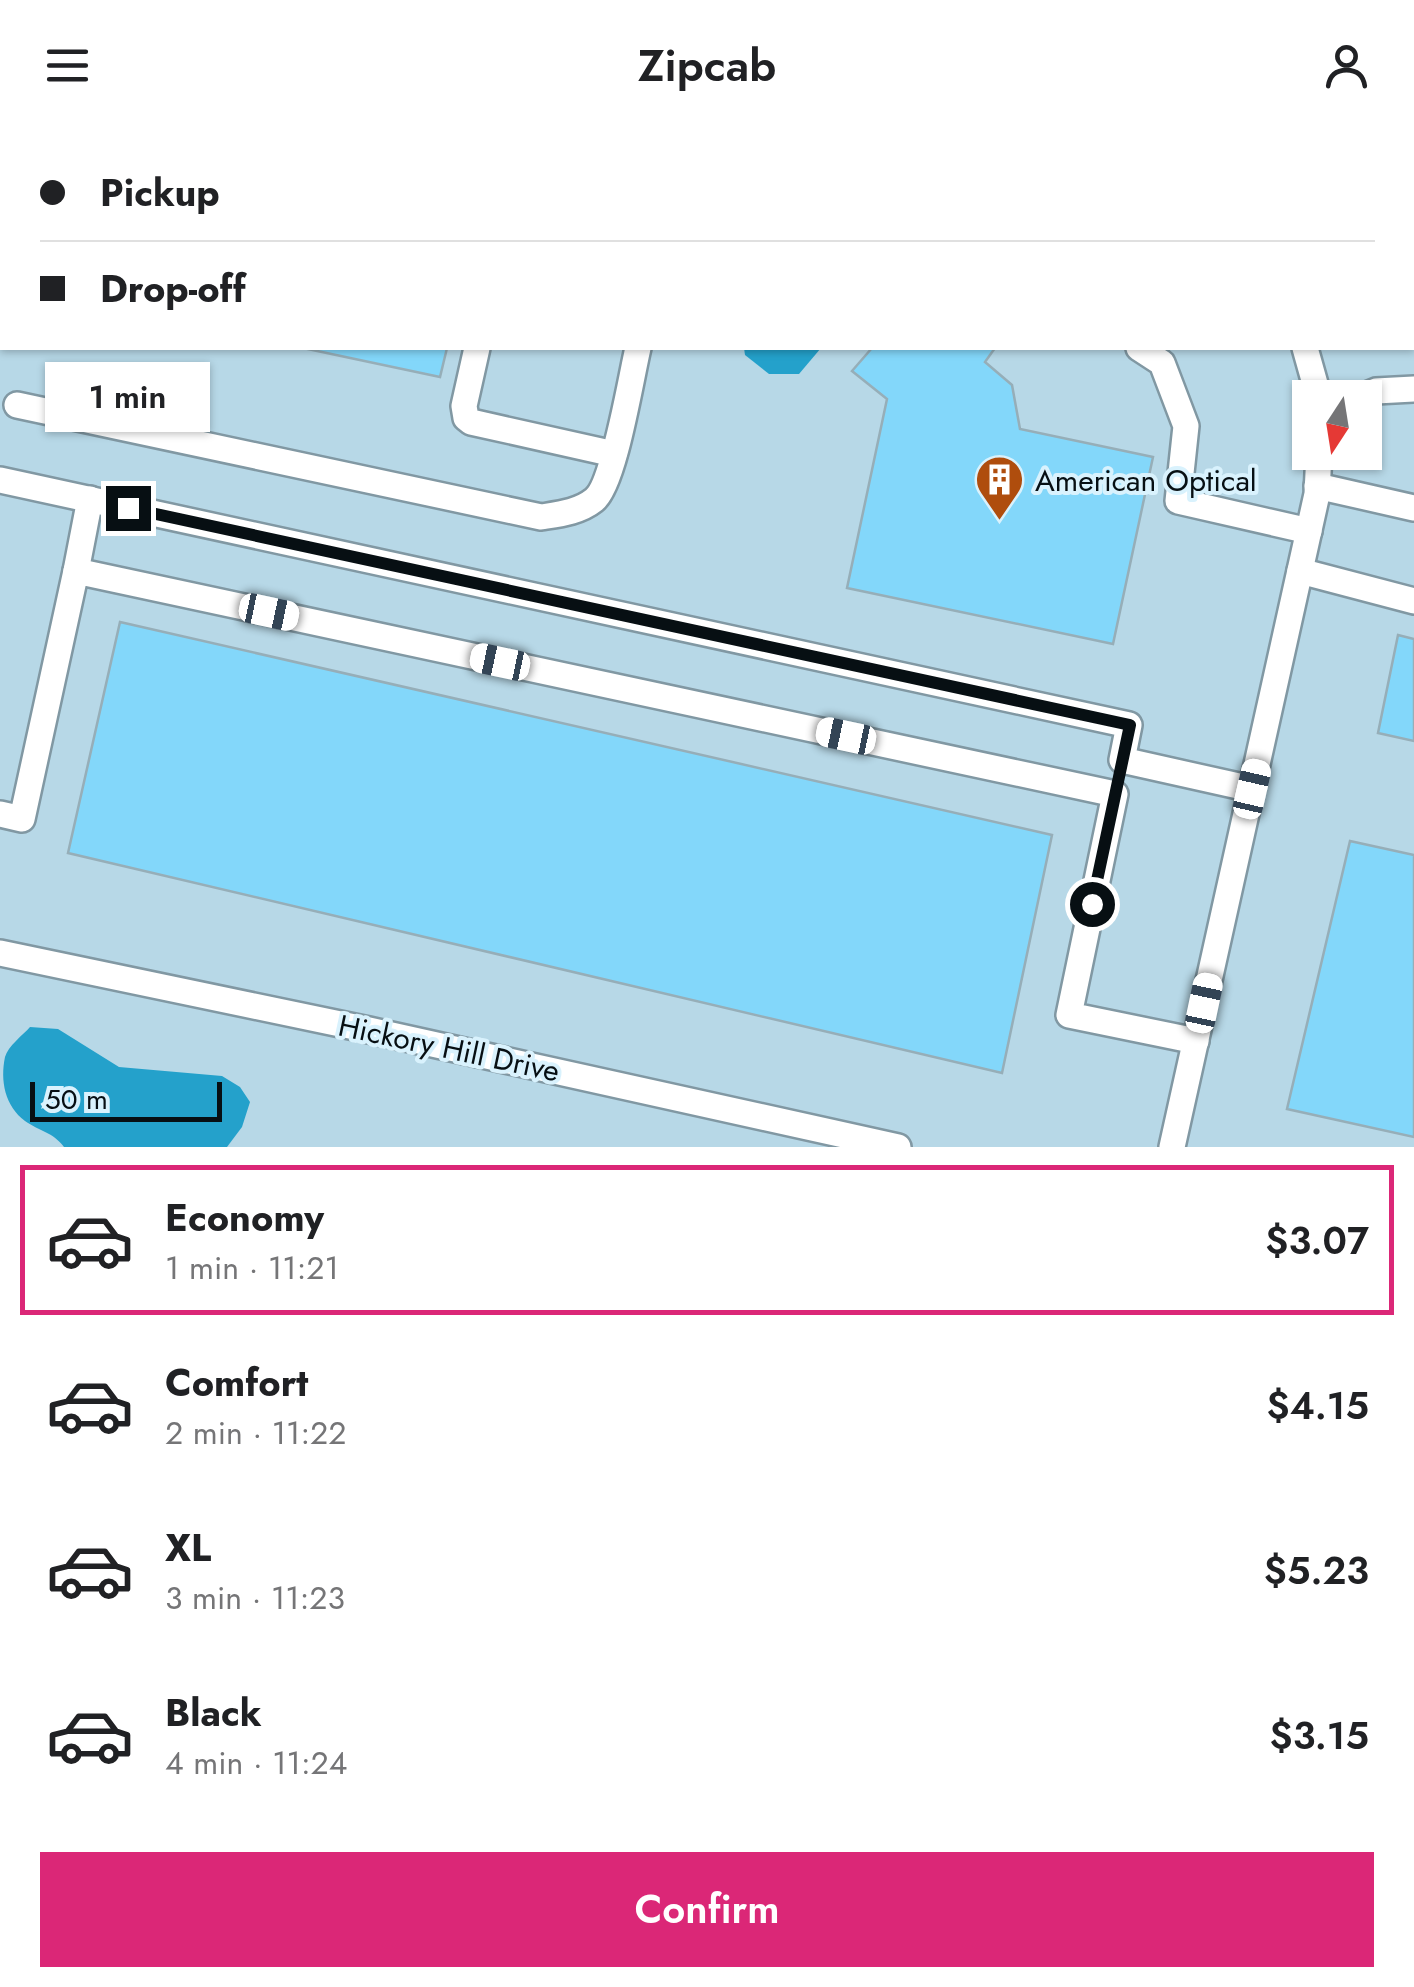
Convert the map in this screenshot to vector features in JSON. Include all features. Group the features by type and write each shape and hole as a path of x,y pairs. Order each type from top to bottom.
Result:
{"street":[{"path":"476,350 464,406 471,422 614,454"},
{"path":"18,405 541,517 574,511 598,498 610,474 638,350"},
{"path":"1142,350 1162,364 1186,426 1178,501 1309,531"},
{"path":"1306,350 1314,380"},
{"path":"1382,391 1414,389"},
{"path":"1172,1147 1309,531 1318,470"},
{"path":"0,480 1130,725 1070,1014 1196,1040"},
{"path":"1318,486 1414,508"},
{"path":"0,814 22,819 90,499"},
{"path":"76,571 1116,794"},
{"path":"1300,571 1414,601"},
{"path":"1122,760 1252,789"},
{"name":"Hickory Hill Drive","path":"0,953 408,1038 898,1147"}],"shaded area":[{"path":"0,350 1414,350 1414,1147 0,1147"}],"water":[{"path":"744,350 819,350 799,374 769,374 745,355"},
{"path":"30,1027 58,1029 119,1067 222,1076 240,1087 250,1102 242,1127 227,1147 64,1147 18,1115 6,1092 5,1057"}],"building":[{"path":"312,350 447,350 440,377"},
{"name":"American Optical","path":"870,350 994,350 985,362 1012,385 1020,429 1153,457 1113,644 847,588 887,399 852,371"},
{"path":"120,622 1052,835 1002,1073 68,853"},
{"path":"1398,635 1414,639 1414,741 1378,733"},
{"path":"1350,841 1414,855 1414,1137 1287,1109"}],"place":[{"name":"American Optical","path":"1000,522"}],"route":[{"path":"128,508 1130,725 1092,904"}]}
